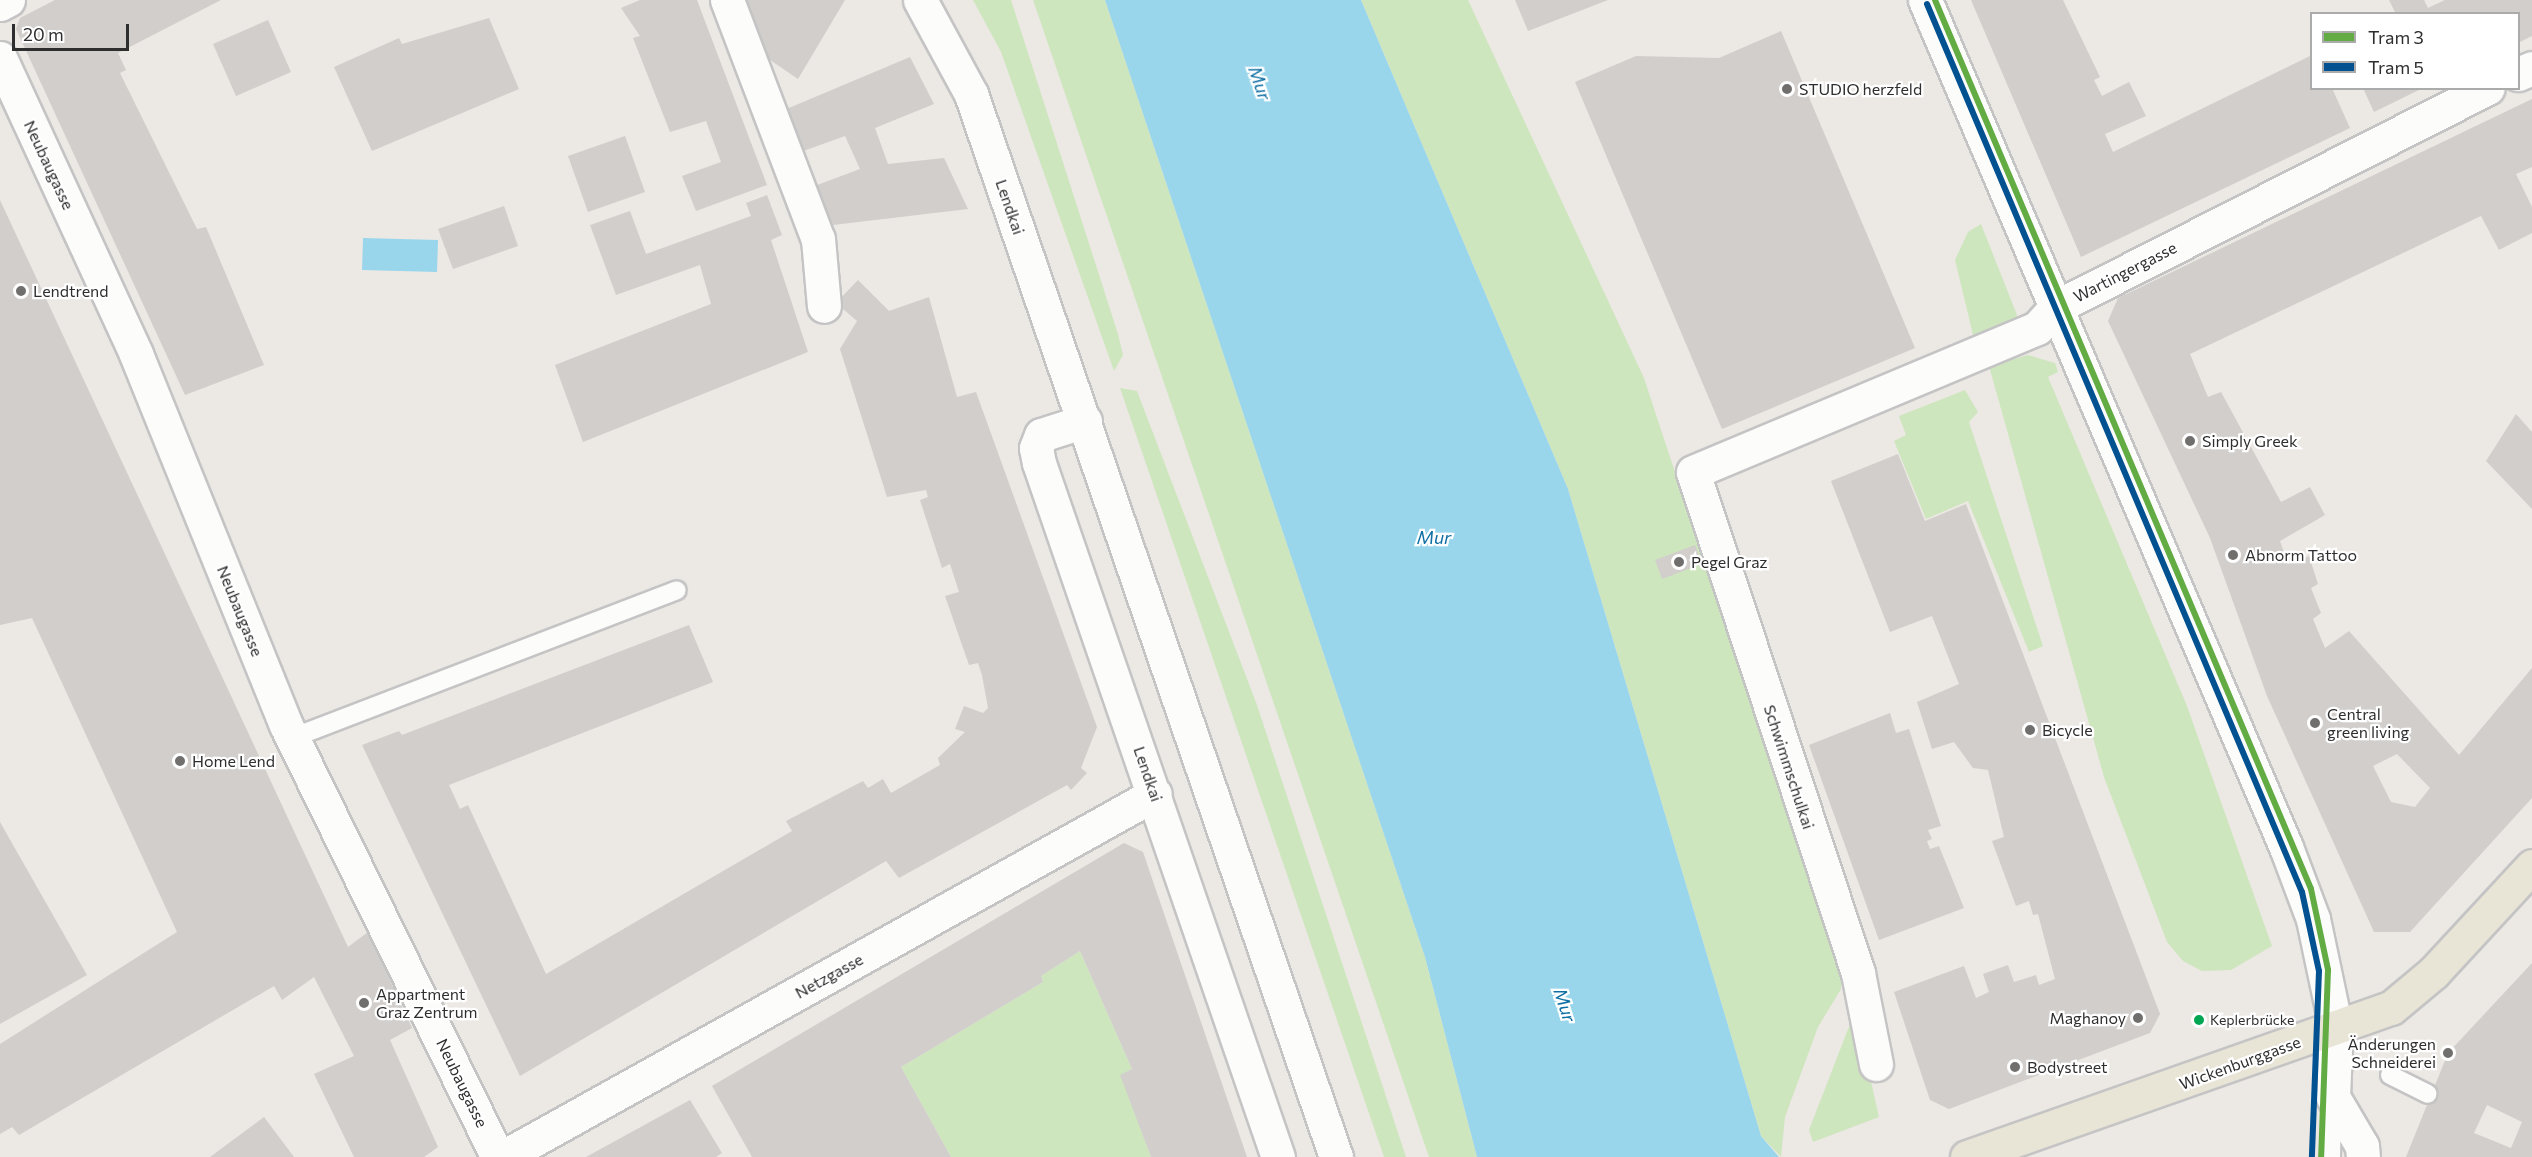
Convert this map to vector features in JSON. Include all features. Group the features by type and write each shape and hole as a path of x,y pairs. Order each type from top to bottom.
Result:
{"main road":[{"name":"Wickenburggasse","path":"1967,1157 2336,1028 2400,1001 2532,866"}],"street":[{"path":"0,4 8,0"},
{"path":"727,0 818,239 824,306"},
{"name":"Lendkai","path":"920,0 971,94 1336,1157"},
{"path":"1925,0 2300,884 2336,1028 2332,1097 2362,1146 2363,1157"},
{"name":"Neubaugasse","path":"0,58 136,354 292,738 498,1157"},
{"name":"Wartingergasse","path":"1693,472 2037,328 2056,307 2484,90"},
{"name":"Lendkai","path":"1085,421 1041,435 1036,448 1278,1157"},
{"name":"Schwimmschulkai","path":"1693,472 1852,955 1870,1016 1876,1064"},
{"name":"Netzgasse","path":"503,1157 1155,794"}],"lane":[{"path":"292,738 677,590"},
{"path":"2390,1075 2428,1094"},
{"path":"2331,1157 2332,1097"}],"green space":[{"path":"973,0 1011,0 1118,334 1123,355 1114,371 1001,52"},
{"path":"1033,0 1105,0 1425,957 1477,1157 1429,1157"},
{"path":"1361,0 1468,0 1644,378 1796,840 1842,961 1841,989 1818,1027 1785,1117 1781,1157 1761,1136 1568,489"},
{"path":"1981,224 2017,315 2015,324 1975,343 1955,260 1968,232"},
{"path":"2028,355 2055,363 2058,372 2048,377 2187,706 2272,946 2231,970 2202,971 2183,961 2167,942 2104,777 1989,366"},
{"path":"1120,388 1137,391 1257,705 1406,1157 1384,1157"},
{"path":"1965,390 1978,412 1969,422 2043,646 2029,652 1968,501 1926,519 1894,441 1906,435 1899,416"},
{"path":"1080,951 1132,1069 1121,1075 1151,1157 951,1157 901,1067 1043,982 1041,976"},
{"path":"1855,1011 1879,1117 1813,1142 1809,1130"}],"water":[{"name":"Mur","path":"1105,0 1361,0 1568,489 1761,1136 1779,1157 1477,1157 1425,957"},
{"path":"363,238 438,240 437,272 362,270"}],"building":[{"path":"55,0 221,0 118,53 126,70 120,73 197,229 206,227 264,365 185,395 16,29 20,18"},
{"path":"640,0 697,0 767,185 696,211 682,176 721,162 706,121 670,132 633,38 640,36 621,8"},
{"path":"736,0 845,0 798,79 754,49"},
{"path":"1515,0 1608,0 1528,31"},
{"path":"1971,0 2063,0 2100,77 2094,80 2102,96 2129,82 2146,116 2105,134 2113,152 2310,56 2310,90 2333,90 2350,128 2081,257"},
{"path":"2389,0 2424,0 2428,8 2445,0 2532,0 2532,36 2520,42 2520,12 2395,12"},
{"path":"489,18 519,89 372,151 334,67 399,38 402,44"},
{"path":"268,20 291,72 236,96 213,44"},
{"path":"1781,31 1915,348 1722,429 1575,82 1636,56 1719,58"},
{"path":"910,57 934,104 875,128 888,164 944,158 968,209 833,225 812,187 860,169 845,136 795,154 777,113"},
{"path":"2364,90 2419,90 2374,112"},
{"path":"2532,99 2532,167 2516,174 2532,207 2532,233 2499,250 2481,216 2190,354 2208,397 2221,392 2281,502 2310,487 2325,515 2280,541 2288,564 2309,556 2318,584 2311,588 2321,613 2313,619 2325,648 2349,631 2459,755 2532,668 2532,798 2410,932 2374,932 2267,696 2210,538 2108,321 2118,298","holes":["2397,754 2430,788 2415,807 2391,802 2373,766"]},
{"path":"625,136 645,192 588,212 568,156"},
{"path":"767,195 782,235 771,240 808,352 583,442 555,365 711,304 700,265 616,295 590,225 630,211 646,254 751,216 746,203"},
{"name":"Home Lend","path":"0,200 348,947 368,932 412,1028 390,1040 438,1147 424,1157 354,1157 314,1074 354,1056 314,977 282,1000 274,986 19,1135 12,1127 0,1134 0,1044 177,932 32,618 0,625"},
{"path":"504,206 518,246 453,269 438,229"},
{"path":"858,280 889,311 929,297 957,397 976,392 1097,727 1081,768 1087,773 1071,790 1067,785 899,878 886,861 520,1076 362,745 399,731 402,735 689,625 713,682 449,785 460,809 468,805 546,974 792,831 786,821 863,781 868,788 883,779 891,793 940,765 938,758 965,732 955,729 964,706 983,713 988,708 978,663 969,665 945,596 959,592 950,564 942,568 920,500 928,497 926,490 887,497 840,349 857,321 836,303"},
{"path":"2516,414 2532,432 2532,509 2486,461"},
{"path":"1898,454 1925,521 1966,504 2160,1014 2150,1033 1949,1109 1930,1100 1894,992 1964,966 1976,998 1989,992 1983,974 2008,965 2014,982 2036,975 2039,985 2055,979 2038,914 2033,915 2029,901 2016,906 1992,841 2004,837 1988,770 1973,768 1954,742 1932,749 1917,702 1959,684 1932,616 1890,632 1831,481"},
{"name":"Pegel Graz","path":"1695,545 1702,564 1662,579 1655,560"},
{"path":"1890,713 1896,733 1909,729 1941,826 1928,830 1932,839 1927,841 1930,849 1939,846 1964,908 1879,940 1809,745"},
{"path":"0,822 87,975 0,1024"},
{"path":"1124,843 1143,852 1247,1157 1151,1157 1120,1075 1132,1069 1080,951 1041,976 1043,982 901,1067 951,1157 752,1157 712,1086"},
{"path":"2532,963 2532,1157 2406,1157 2448,1053","holes":["2487,1105 2522,1122 2511,1148 2474,1133"]},
{"path":"690,1100 722,1153 716,1157 586,1157"},
{"path":"264,1117 294,1157 210,1157"}],"tram line":[{"name":"3","path":"1935,0 2311,889 2328,970 2321,1157"},
{"name":"5","path":"1927,4 2302,892 2319,971 2312,1157"}],"place":[{"name":"STUDIO herzfeld","path":"1787,89"},
{"name":"Lendtrend","path":"21,291"},
{"name":"Simply Greek","path":"2190,441"},
{"name":"Abnorm Tattoo","path":"2233,555"},
{"name":"Pegel Graz","path":"1679,562"},
{"name":"Central green living","path":"2315,723"},
{"name":"Bicycle","path":"2030,730"},
{"name":"Home Lend","path":"180,761"},
{"name":"Appartment Graz Zentrum","path":"364,1003"},
{"name":"Maghanoy","path":"2138,1018"},
{"name":"Keplerbrücke","path":"2199,1020"},
{"name":"Änderungen Schneiderei","path":"2448,1053"},
{"name":"Bodystreet","path":"2015,1067"}]}
